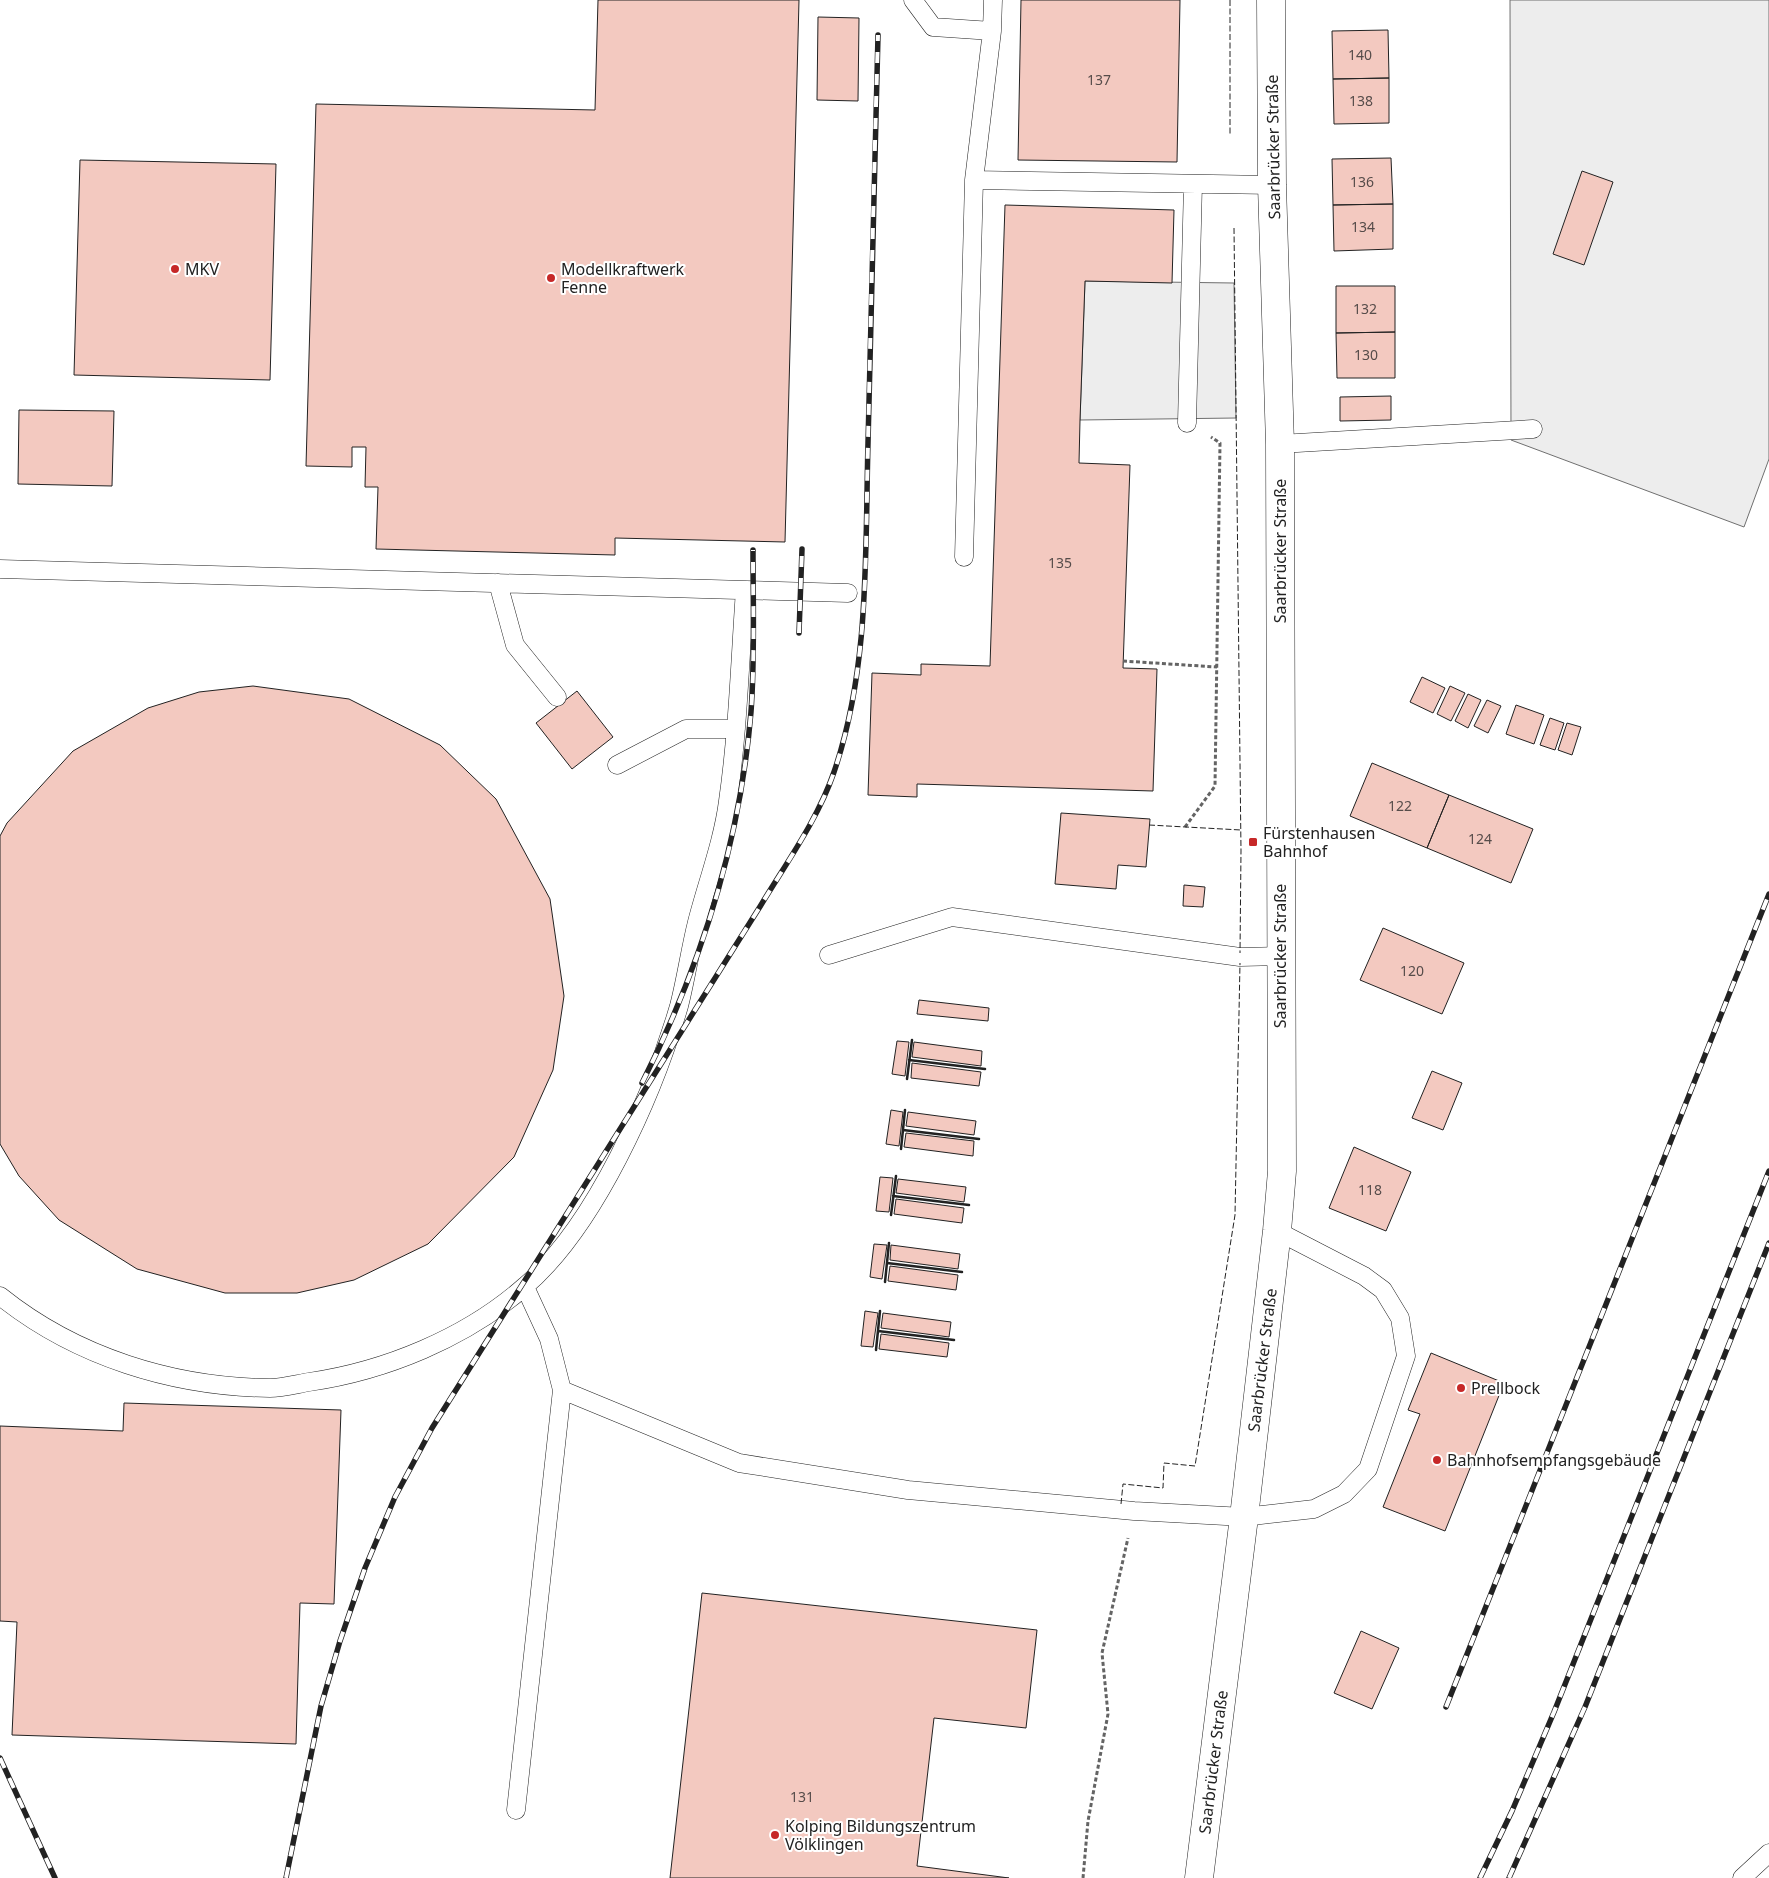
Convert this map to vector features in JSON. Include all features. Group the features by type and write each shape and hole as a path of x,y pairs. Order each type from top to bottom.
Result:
{"street":[{"name":"Saarbrücker Straße","path":"1199,1878 1244,1517 1277,1231 1282,1171 1280,444 1272,185 1271,0"}],"lane":[{"path":"913,0 933,26 992,31"},
{"path":"964,557 974,180 992,31 993,0"},
{"path":"974,180 1272,185"},
{"path":"1187,423 1193,184"},
{"path":"1280,444 1533,429"},
{"path":"0,569 848,593"},
{"path":"498,582 515,645 557,697"},
{"path":"0,1296 23,1314 83,1348 137,1368 187,1380 272,1388 336,1378 395,1361 468,1327 525,1287 556,1254 594,1200 630,1135 654,1076 678,1006 694,934 728,805 736,729 745,590"},
{"path":"617,765 686,728 736,729"},
{"path":"829,955 952,918 1240,957 1280,956"},
{"path":"562,1390 739,1463 908,1490 1134,1511 1244,1517 1314,1509 1344,1494 1368,1468 1406,1356 1400,1318 1383,1290 1364,1276 1277,1231"},
{"path":"516,1810 562,1390 549,1339 525,1287"},
{"path":"1742,1878 1769,1853"}],"path":[{"path":"1185,827 1215,786 1220,444 1187,423"},
{"path":"1124,661 1217,667"},
{"path":"1083,1878 1088,1820 1108,1714 1102,1653 1134,1511"}],"shaded area":[{"path":"1510,0 1769,0 1769,459 1744,527 1511,440"},
{"path":"1085,281 1234,283 1236,418 1080,420"}],"building":[{"name":"Modellkraftwerk Fenne","path":"598,0 799,0 785,542 615,538 615,555 376,549 378,487 365,487 366,447 352,447 352,467 306,466 316,104 595,110"},
{"path":"1021,0 1180,0 1177,162 1018,160"},
{"path":"818,17 859,18 858,101 817,100"},
{"path":"1388,30 1389,78 1333,79 1332,31"},
{"path":"1389,78 1389,123 1334,124 1333,79"},
{"path":"1391,158 1393,204 1333,205 1332,159"},
{"name":"MKV","path":"80,160 276,164 270,380 74,375"},
{"path":"1582,171 1613,182 1584,265 1553,254"},
{"path":"1393,204 1393,249 1334,251 1333,205"},
{"path":"1005,205 1174,210 1172,283 1085,281 1079,463 1130,465 1123,668 1157,669 1153,791 917,784 917,797 868,795 872,673 921,675 921,664 990,666"},
{"path":"1336,286 1395,286 1395,332 1336,333"},
{"path":"1395,332 1395,378 1337,378 1336,333"},
{"path":"1391,396 1391,420 1340,421 1340,397"},
{"path":"19,410 114,411 112,486 18,484"},
{"path":"1422,677 1445,688 1433,713 1410,702"},
{"path":"253,686 349,699 440,745 496,799 550,899 564,996 553,1070 514,1157 428,1244 354,1280 297,1293 225,1293 137,1269 59,1220 19,1176 0,1144 0,836 7,823 73,751 148,708 199,692"},
{"path":"1450,686 1465,693 1451,721 1437,714"},
{"path":"577,691 613,737 572,769 536,723"},
{"path":"1468,694 1481,700 1468,728 1455,721"},
{"path":"1487,700 1501,706 1488,733 1474,726"},
{"path":"1516,705 1544,715 1534,744 1506,734"},
{"path":"1550,718 1564,723 1555,750 1540,745"},
{"path":"1567,723 1581,727 1572,755 1558,750"},
{"path":"1372,763 1449,795 1427,848 1350,816"},
{"path":"1449,795 1533,829 1511,883 1427,848"},
{"path":"1061,813 1150,819 1146,867 1118,865 1116,889 1055,884"},
{"path":"1184,885 1205,887 1203,907 1183,906"},
{"path":"1383,928 1464,963 1442,1014 1360,980"},
{"path":"919,1000 989,1008 988,1021 917,1014"},
{"path":"897,1041 909,1042 905,1076 892,1074"},
{"path":"914,1042 982,1051 981,1066 912,1057"},
{"path":"912,1063 981,1072 979,1086 911,1078"},
{"path":"1432,1071 1462,1083 1443,1130 1412,1118"},
{"path":"891,1110 903,1112 899,1146 886,1144"},
{"path":"908,1112 976,1121 974,1135 906,1126"},
{"path":"906,1133 974,1141 973,1156 904,1147"},
{"path":"1354,1147 1411,1172 1386,1231 1329,1208"},
{"path":"880,1177 893,1178 889,1212 876,1211"},
{"path":"898,1179 966,1187 964,1202 896,1193"},
{"path":"896,1199 964,1208 962,1223 894,1214"},
{"path":"874,1244 887,1245 882,1279 870,1277"},
{"path":"891,1245 960,1254 958,1269 890,1260"},
{"path":"890,1266 958,1275 956,1290 888,1281"},
{"path":"865,1311 878,1313 873,1347 861,1346"},
{"path":"883,1313 951,1322 949,1337 881,1328"},
{"path":"881,1334 949,1343 947,1357 879,1349"},
{"name":"Bahnhofsempfangsgebäude","path":"1431,1353 1504,1383 1445,1531 1383,1507 1420,1414 1408,1410"},
{"path":"124,1403 341,1410 334,1604 300,1603 296,1744 12,1735 17,1622 0,1621 0,1426 123,1431"},
{"path":"702,1593 1037,1630 1026,1728 934,1718 917,1866 1009,1878 670,1878"},
{"path":"1361,1631 1399,1648 1372,1709 1334,1693"}],"railway":[{"path":"286,1878 321,1706 340,1641 365,1568 395,1497 432,1428 801,840 820,807 834,772 846,732 854,692 860,651 863,609 878,35"},
{"path":"799,633 802,549"},
{"path":"642,1083 663,1039 700,949 727,856 738,809 746,761 751,712 753,550"},
{"path":"1446,1707 1769,894"},
{"path":"1480,1878 1512,1811 1554,1712 1769,1171"},
{"path":"1509,1878 1585,1707 1769,1243"},
{"path":"0,1758 55,1878"}],"fence":[{"path":"1230,0 1230,135"},
{"path":"1234,228 1241,851 1240,953"},
{"path":"1149,825 1241,830"},
{"path":"1121,1504 1123,1484 1163,1488 1164,1463 1195,1466 1235,1215 1240,963"}],"wall":[{"path":"907,1079 912,1040"},
{"path":"909,1060 985,1069"},
{"path":"901,1149 905,1110"},
{"path":"903,1130 979,1139"},
{"path":"891,1215 896,1176"},
{"path":"893,1196 969,1205"},
{"path":"885,1282 889,1243"},
{"path":"887,1263 962,1272"},
{"path":"876,1350 880,1311"},
{"path":"878,1331 954,1340"}],"place":[{"name":"MKV","path":"175,269"},
{"name":"Modellkraftwerk Fenne","path":"551,278"},
{"name":"Fürstenhausen Bahnhof","path":"1253,842"},
{"name":"Prellbock","path":"1461,1388"},
{"name":"Bahnhofsempfangsgebäude","path":"1437,1460"},
{"name":"Kolping Bildungszentrum Völklingen","path":"775,1835"}]}
